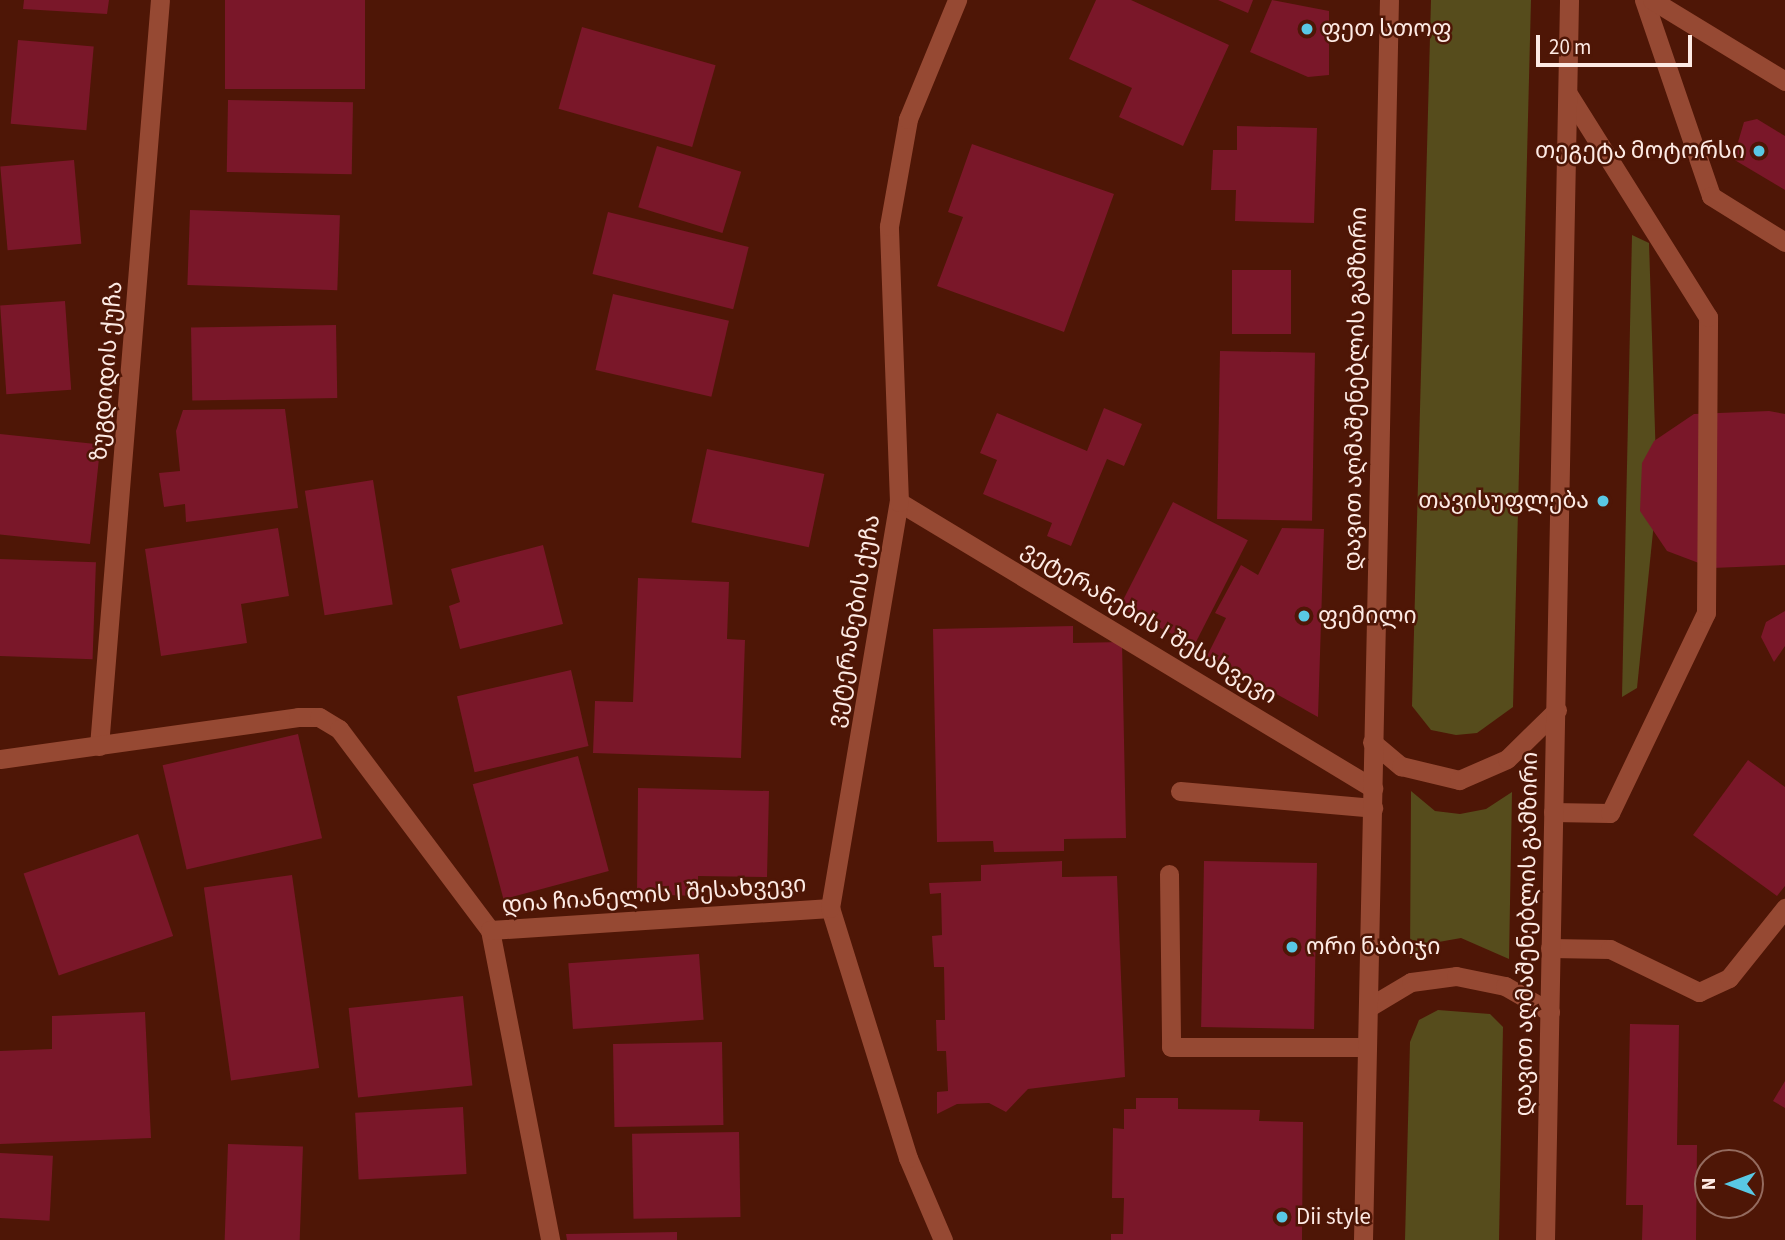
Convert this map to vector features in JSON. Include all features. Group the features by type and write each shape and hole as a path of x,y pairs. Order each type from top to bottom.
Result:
{"street":[{"name":"ზუგდიდის ქუჩა","path":"99,746 160,0"},
{"name":"ვეტერანების ქუჩა","path":"943,1240 908,1158 830,908 899,502 889,226 908,119 957,0"},
{"name":"დავით აღმაშენებლის გამზირი","path":"1363,1240 1389,0"},
{"name":"დავით აღმაშენებლის გამზირი","path":"1545,1240 1569,0"},
{"path":"1644,0 1711,196 1785,242"},
{"path":"1652,0 1785,81"},
{"path":"1553,812 1610,814 1706,613 1708,317 1568,94"},
{"name":"ვეტერანების I შესახვევი","path":"899,502 1373,798"},
{"path":"1372,743 1425,776 1459,780 1507,759 1557,709"},
{"name":"დია ჩიანელის I შესახვევი","path":"0,759 319,717 339,729 490,930 830,908"},
{"path":"1180,791 1373,798"},
{"path":"1169,874 1171,1047 1367,1047"},
{"path":"1550,948 1611,949 1699,992 1729,978 1785,908"},
{"path":"490,930 550,1240"},
{"path":"1369,1007 1411,982 1456,976 1505,986 1550,1012"}],"shaded area":[{"path":"1431,0 1531,0 1513,707 1477,733 1456,735 1431,730 1412,706"},
{"path":"1632,235 1649,243 1657,493 1637,688 1622,697"},
{"path":"1411,791 1435,811 1460,814 1486,809 1512,792 1509,959 1461,938 1433,943 1410,958"},
{"path":"1438,1010 1490,1014 1503,1027 1499,1240 1405,1240 1410,1042 1419,1020"}],"building":[{"path":"24,0 109,0 107,14 23,9"},
{"path":"225,0 365,0 365,89 225,89"},
{"path":"1096,0 1131,0 1229,45 1183,146 1119,117 1132,88 1069,59"},
{"path":"1218,0 1253,0 1248,13"},
{"path":"1272,0 1329,11 1329,75 1308,77 1250,52"},
{"path":"582,27 716,65 692,147 559,109"},
{"path":"18,40 94,47 86,130 11,124"},
{"path":"228,100 353,102 352,174 227,172"},
{"name":"თეგეტა მოტორსი","path":"1757,119 1785,136 1785,190 1733,159 1744,122"},
{"path":"1237,126 1317,128 1314,223 1235,221 1236,190 1211,190 1213,150 1237,150"},
{"path":"972,144 1114,194 1064,332 937,286 963,217 948,212"},
{"path":"657,146 741,172 722,233 638,207"},
{"path":"74,160 81,244 8,250 0,166"},
{"path":"190,210 340,215 337,290 187,285"},
{"path":"608,212 749,247 733,309 593,274"},
{"path":"1232,270 1291,270 1291,334 1232,334"},
{"path":"613,294 729,321 711,397 595,370"},
{"path":"65,301 71,390 6,394 0,306"},
{"path":"336,325 337,398 192,401 191,328"},
{"path":"1220,351 1315,353 1312,521 1217,519"},
{"path":"1104,408 1142,424 1124,466 1107,459 1071,546 1047,536 1052,523 983,494 997,460 980,453 997,413 1087,451"},
{"path":"285,409 298,508 186,522 185,504 164,507 159,473 180,471 176,431 183,410"},
{"path":"1769,411 1785,414 1785,565 1712,568 1667,551 1640,511 1642,463 1654,441 1694,414"},
{"path":"0,434 100,445 90,544 0,535"},
{"path":"707,449 824,474 809,547 691,522"},
{"path":"373,480 393,604 325,615 305,491"},
{"path":"1173,502 1248,540 1194,645 1119,607"},
{"path":"278,528 289,596 241,604 247,643 161,656 145,549"},
{"path":"1282,528 1324,529 1318,717 1207,656 1226,618 1215,613 1241,565 1258,575"},
{"path":"543,545 563,624 460,649 449,606 460,602 451,569"},
{"path":"0,559 96,562 93,659 0,656"},
{"path":"638,578 729,582 727,639 745,640 741,758 593,753 595,701 633,702"},
{"path":"1785,611 1785,646 1774,662 1761,637 1766,622"},
{"path":"1073,626 1073,643 1122,642 1126,838 1064,839 1064,851 994,852 993,841 937,842 933,629"},
{"path":"571,670 589,746 475,772 457,696"},
{"path":"298,734 322,838 187,870 163,765"},
{"path":"578,756 609,871 504,899 473,784"},
{"path":"1748,760 1785,787 1785,886 1777,896 1693,835"},
{"path":"638,788 769,791 767,877 698,876 698,896 637,894"},
{"path":"138,834 173,936 59,976 24,873"},
{"path":"1062,861 1062,877 1117,876 1125,1077 1028,1089 1006,1112 989,1103 957,1104 937,1114 937,1092 948,1091 946,1051 937,1051 936,1020 945,1020 944,967 934,967 932,936 942,935 941,893 930,894 929,883 981,881 981,865"},
{"path":"1204,861 1317,863 1314,1029 1201,1027"},
{"path":"292,875 319,1068 231,1080 204,887"},
{"path":"699,954 704,1020 573,1029 568,963"},
{"path":"463,996 472,1086 358,1098 349,1008"},
{"path":"145,1012 151,1138 0,1144 0,1051 52,1049 52,1016"},
{"path":"1630,1024 1679,1025 1677,1145 1697,1145 1697,1149 1694,1149 1696,1240 1642,1240 1643,1205 1626,1205"},
{"path":"722,1042 723,1125 614,1127 613,1044"},
{"path":"1785,1081 1785,1108 1773,1101"},
{"path":"1136,1098 1178,1098 1178,1109 1260,1110 1259,1121 1303,1122 1302,1240 1111,1240 1111,1234 1123,1234 1124,1198 1112,1198 1113,1128 1124,1129 1124,1109 1136,1109"},
{"path":"463,1107 467,1174 359,1180 355,1113"},
{"path":"739,1132 740,1217 633,1219 632,1134"},
{"path":"228,1144 303,1147 300,1240 225,1240"},
{"path":"0,1153 53,1156 50,1221 0,1218"},
{"path":"677,1232 677,1240 567,1240 566,1234"}],"place":[{"name":"ფეთ სთოფ","path":"1307,29"},
{"name":"თეგეტა მოტორსი","path":"1759,151"},
{"name":"თავისუფლება","path":"1603,501"},
{"name":"ფემილი","path":"1304,616"},
{"name":"ორი ნაბიჯი","path":"1292,947"},
{"name":"Dii style","path":"1282,1217"}]}
